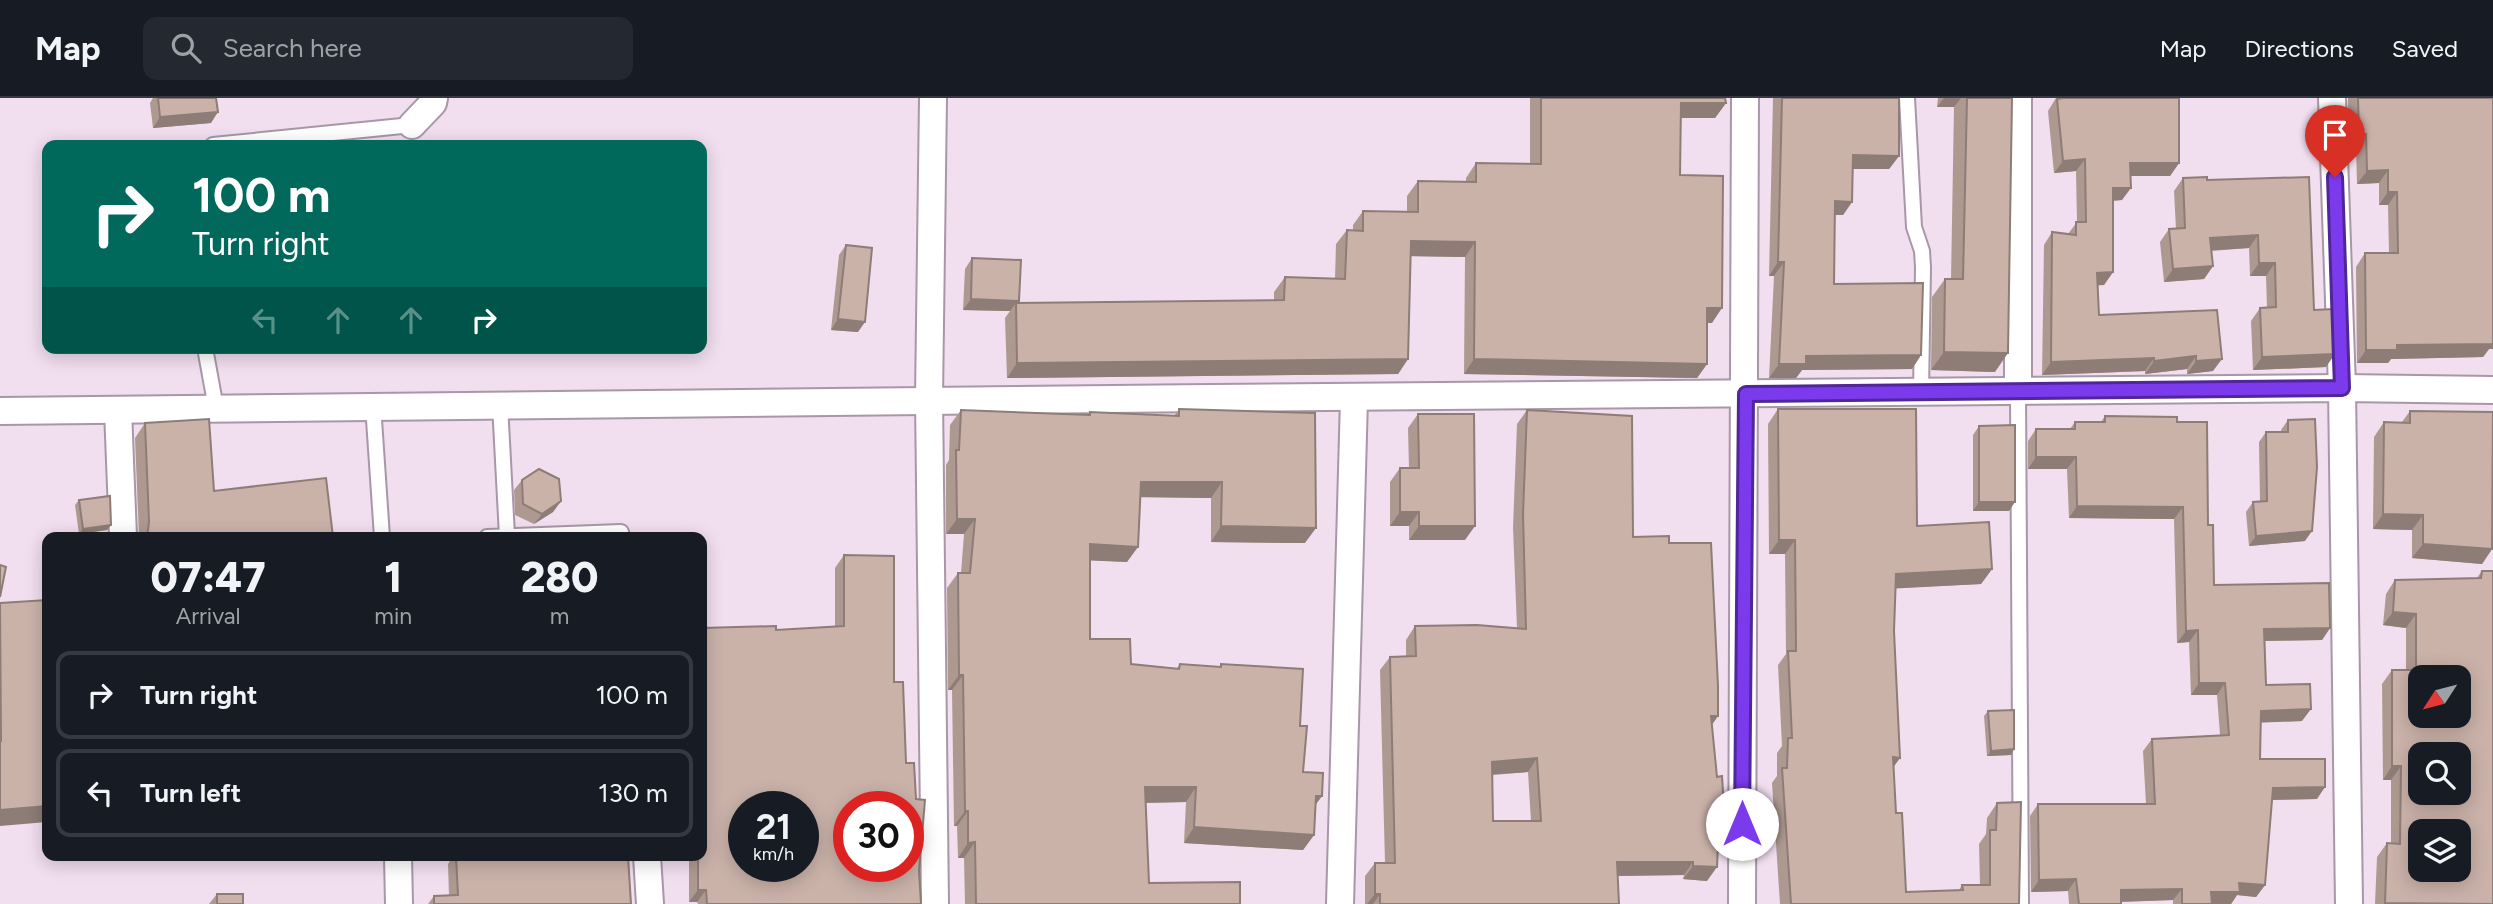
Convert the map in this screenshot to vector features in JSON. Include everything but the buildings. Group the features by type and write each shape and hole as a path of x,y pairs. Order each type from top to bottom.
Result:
{"street":[{"path":"412,125 433,103 434,98"},
{"path":"933,98 929,398 935,904"},
{"path":"1742,904 1746,394 1745,98"},
{"path":"2018,98 2018,392"},
{"path":"2332,98 2342,388 2349,904"},
{"path":"0,411 929,398 1354,399 2342,388 2493,390"},
{"path":"1340,904 1354,399"},
{"path":"118,410 123,532"},
{"path":"398,861 399,904"},
{"path":"648,861 650,904"}],"lane":[{"path":"1907,98 1914,227 1922,251 1923,267 1921,393"},
{"path":"263,140 412,125"},
{"path":"206,354 216,408"},
{"path":"2018,392 2021,904"},
{"path":"500,404 507,532"},
{"path":"373,405 382,532"}],"route":[{"path":"1742,824 1746,394 2342,388 2335,177"}]}
